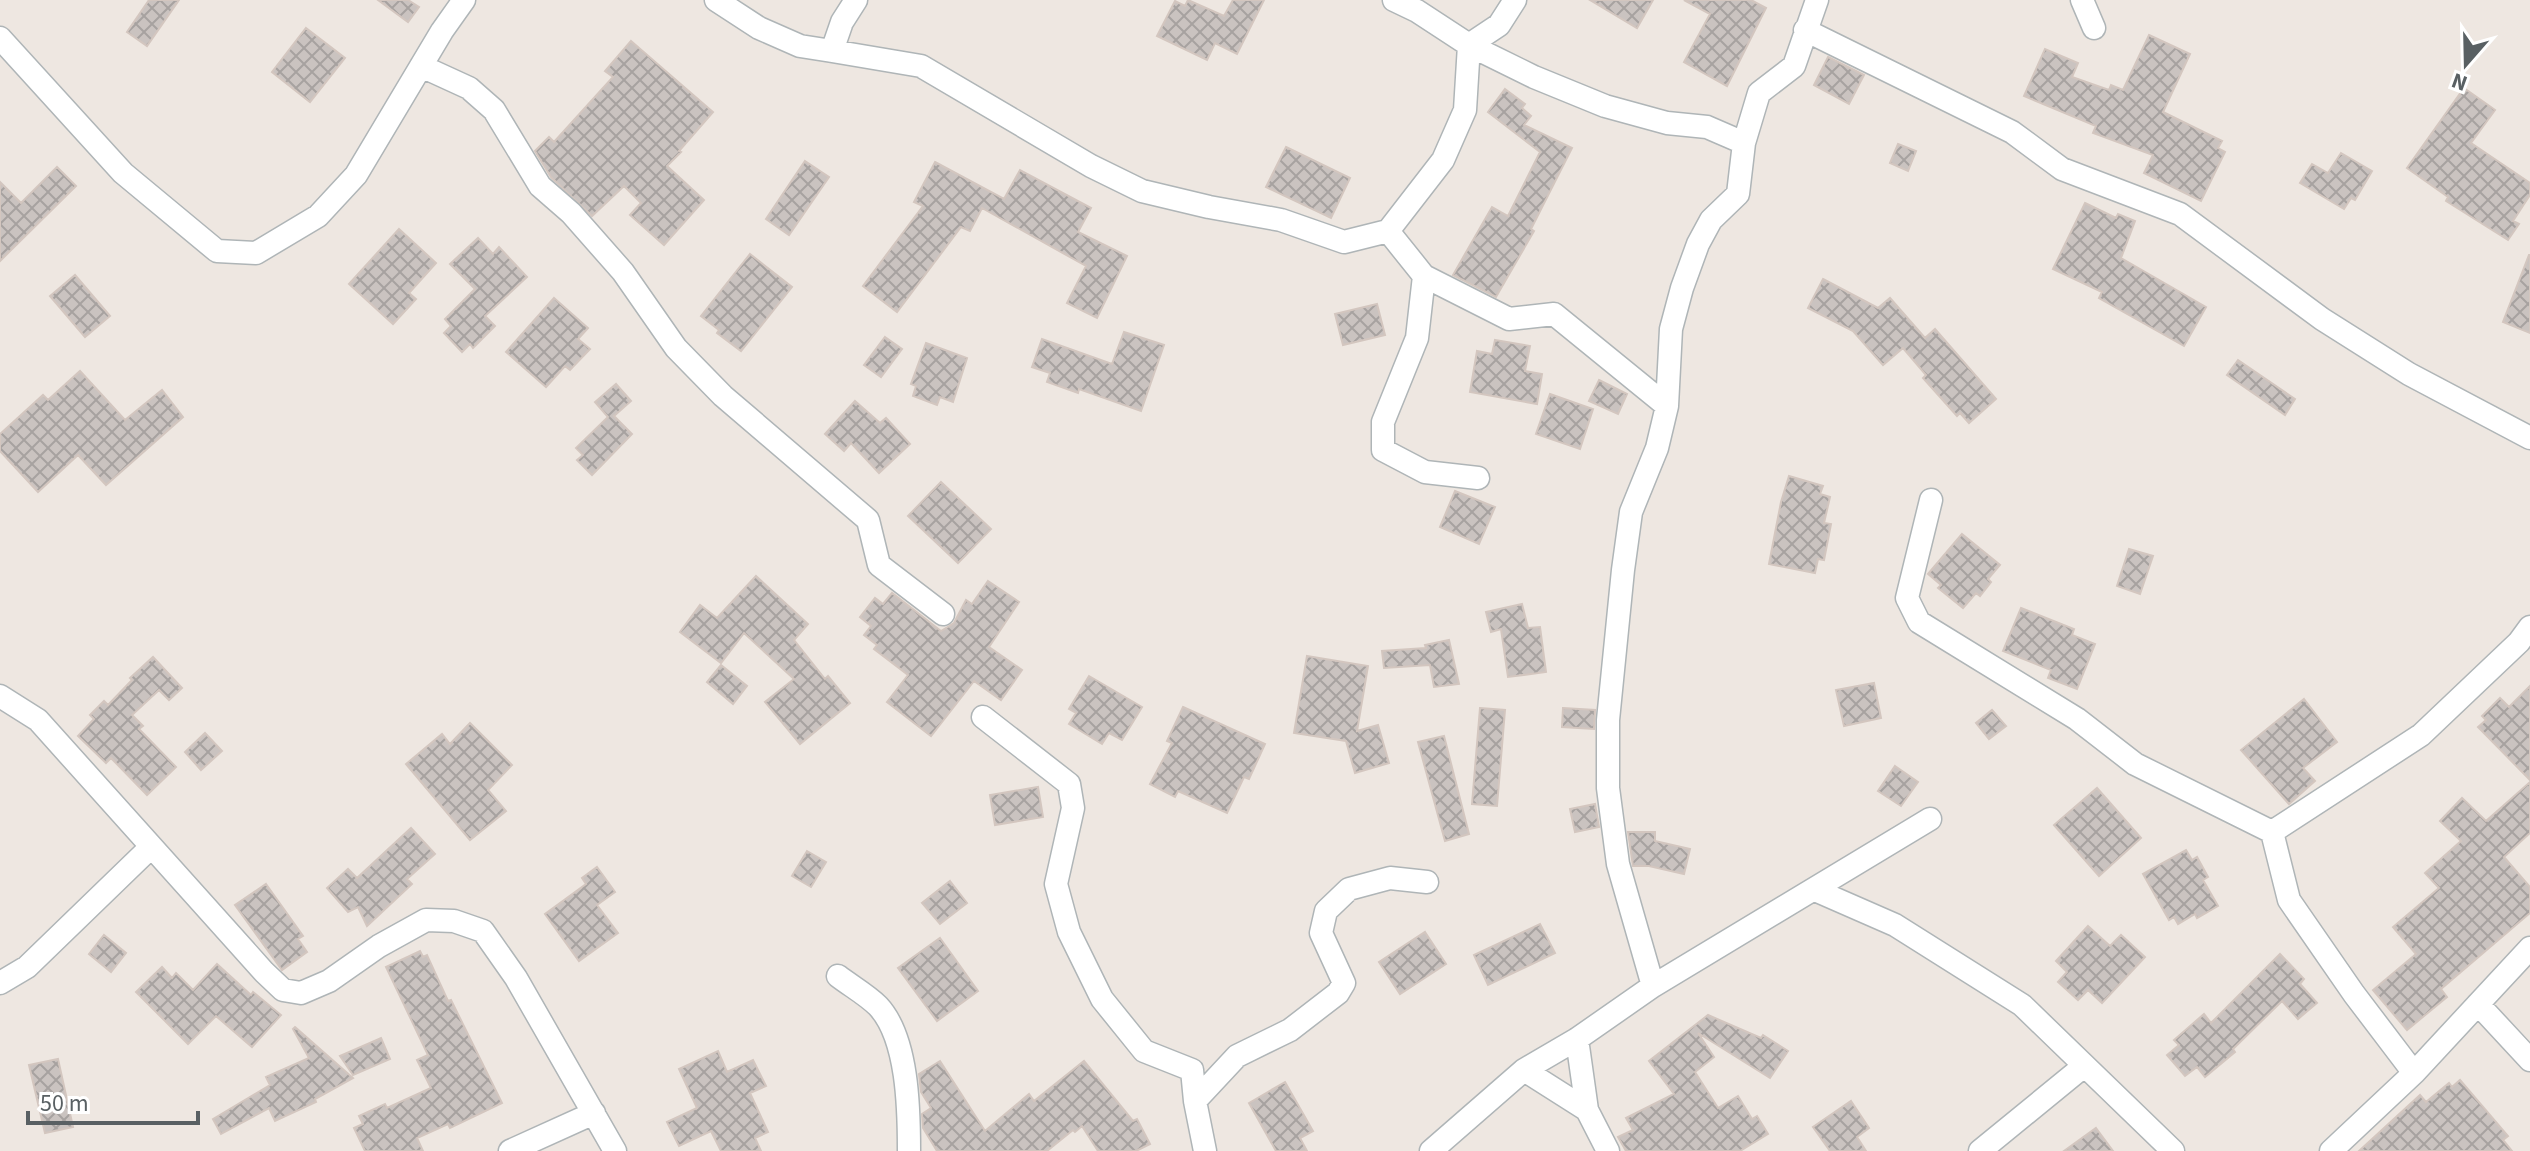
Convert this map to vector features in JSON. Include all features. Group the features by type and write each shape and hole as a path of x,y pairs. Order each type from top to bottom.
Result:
{"street":[{"path":"0,38 123,173 217,251 256,253 318,216 356,175 464,0"},
{"path":"716,0 759,28 800,46 921,66 1078,159 1142,191 1281,220 1344,242 1388,231 1443,160 1465,110 1469,45"},
{"path":"832,51 842,22 856,0"},
{"path":"1394,0 1417,11 1469,45 1534,77 1605,106 1667,123 1707,127 1744,143"},
{"path":"1469,45 1499,25 1515,0"},
{"path":"1653,986 1618,864 1608,788 1608,720 1631,512 1657,448 1667,406 1671,329 1682,288 1698,244 1711,220 1738,194 1744,143 1759,93 1794,66 1817,0"},
{"path":"2082,0 2094,28"},
{"path":"1805,30 2012,132 2062,169 2180,214 2322,319 2409,374 2530,438"},
{"path":"421,66 469,88 494,110 540,186 571,213 623,272 676,348 723,396 868,520 879,565 943,614"},
{"path":"1388,231 1424,276 1509,319 1554,314 1667,406"},
{"path":"1424,276 1417,338 1383,422 1383,450 1425,472 1478,478"},
{"path":"1931,500 1907,598 1919,622 2077,719 2135,764 2272,832 2289,900 2414,1073"},
{"path":"2272,832 2421,735 2519,642 2530,627"},
{"path":"0,696 38,720 283,990 301,993 329,981 379,946 426,920 454,921 483,931 516,978 615,1151"},
{"path":"983,717 1069,784 1073,808 1056,884 1069,932 1102,999 1144,1051 1192,1070 1205,1151"},
{"path":"1431,1151 1524,1070 1577,1039 1653,986 1930,819"},
{"path":"0,983 27,967 151,847"},
{"path":"1195,1101 1237,1056 1290,1030 1338,993 1344,983 1321,933 1326,911 1349,889 1390,878 1427,882"},
{"path":"1815,890 1895,925 2022,1005 2173,1151"},
{"path":"2331,1151 2414,1073 2530,948"},
{"path":"838,976 879,1007 897,1040 906,1080 909,1151"},
{"path":"2478,1004 2530,1060"},
{"path":"1577,1039 1587,1110 1608,1151"},
{"path":"1980,1151 2084,1066"},
{"path":"1524,1070 1587,1110"},
{"path":"510,1151 594,1113"}],"building":[{"path":"149,0 179,0 147,46 127,32"},
{"path":"378,0 408,0 419,7 408,22"},
{"path":"1188,0 1224,16 1233,0 1264,0 1237,54 1215,43 1207,60 1157,36 1175,1 1185,6"},
{"path":"1590,0 1653,0 1637,28"},
{"path":"1684,0 1751,0 1766,8 1727,86 1684,62 1710,14"},
{"path":"306,28 345,58 310,102 272,72"},
{"path":"2149,35 2190,54 2163,112 2222,141 2218,148 2225,152 2201,201 2144,173 2153,155 2093,133 2096,126 2024,96 2045,49 2078,63 2072,77 2109,90 2111,85 2123,90"},
{"path":"631,41 713,112 667,166 704,200 664,245 630,215 641,203 624,186 592,216 551,177 535,151 549,137 554,142 613,77 605,71"},
{"path":"1828,57 1864,75 1849,104 1814,85"},
{"path":"2464,88 2495,110 2471,143 2530,183 2530,195 2513,221 2519,224 2508,240 2446,201 2448,197 2407,168"},
{"path":"1505,89 1525,104 1522,108 1531,116 1524,125 1572,148 1531,229 1534,231 1496,297 1453,275 1492,207 1508,216 1540,152 1488,112"},
{"path":"1898,144 1916,151 1908,171 1890,163"},
{"path":"1286,147 1350,178 1331,218 1266,187"},
{"path":"2341,153 2372,171 2355,200 2351,198 2344,209 2300,183 2312,164 2328,173"},
{"path":"805,161 829,177 789,235 766,219"},
{"path":"935,162 1004,199 1020,170 1091,208 1078,232 1127,256 1097,318 1067,303 1086,266 982,208 970,231 961,227 897,312 863,286 923,206 914,202"},
{"path":"57,167 76,186 0,261 0,182 21,203"},
{"path":"2085,203 2116,218 2118,214 2135,221 2121,258 2206,307 2184,346 2099,298 2102,292 2053,269"},
{"path":"399,229 436,263 409,293 416,299 393,324 349,284"},
{"path":"478,238 493,254 499,247 527,277 485,316 495,326 473,348 470,344 462,352 444,333 451,326 445,319 475,289 450,264"},
{"path":"750,254 792,287 741,351 701,316"},
{"path":"2530,255 2530,333 2503,322"},
{"path":"75,275 110,316 85,337 50,296"},
{"path":"1823,279 1878,308 1890,298 1925,338 1935,329 1996,399 1969,423 1960,413 1957,416 1923,378 1926,375 1903,348 1883,365 1853,331 1808,308"},
{"path":"554,298 588,328 578,339 590,349 570,370 565,366 546,387 506,352"},
{"path":"1377,304 1385,335 1343,345 1335,314"},
{"path":"1124,332 1164,345 1141,411 1079,389 1078,393 1047,382 1050,373 1032,367 1042,339 1112,364"},
{"path":"885,337 902,349 881,377 864,365"},
{"path":"1495,340 1530,346 1525,371 1542,374 1537,404 1470,392 1477,351 1492,354"},
{"path":"926,343 967,358 953,402 940,397 937,405 913,396 916,386 911,384"},
{"path":"2238,360 2295,399 2285,415 2227,375"},
{"path":"80,371 125,420 162,390 183,417 106,485 78,455 38,492 0,451 0,434 43,395 48,400"},
{"path":"1599,380 1627,394 1618,414 1589,401"},
{"path":"616,384 631,401 614,416 632,434 592,475 577,460 583,455 576,448 608,417 595,402"},
{"path":"1550,394 1593,409 1580,449 1536,434"},
{"path":"855,401 880,423 886,418 910,444 879,473 851,443 844,451 825,434"},
{"path":"1789,476 1823,486 1820,494 1830,497 1824,523 1831,524 1824,560 1818,559 1815,573 1769,564"},
{"path":"941,482 991,529 958,563 908,516"},
{"path":"1455,491 1495,507 1479,544 1440,527"},
{"path":"1962,534 2000,565 1988,579 1991,582 1980,596 1976,593 1963,608 1938,588 1941,585 1928,574"},
{"path":"2129,549 2153,556 2140,594 2117,586"},
{"path":"756,576 808,624 794,640 825,679 828,676 850,703 800,744 765,702 794,679 744,633 721,663 680,632 700,605 717,618"},
{"path":"988,581 1019,602 989,647 1022,670 1001,700 974,681 931,736 887,702 908,675 874,649 877,645 864,635 871,626 860,617 875,598 883,604 892,593 941,631 954,623 966,600 972,604"},
{"path":"1522,604 1528,628 1540,627 1546,672 1508,677 1501,629 1491,632 1486,612"},
{"path":"2021,608 2074,629 2072,635 2095,644 2077,689 2048,678 2051,670 2003,651"},
{"path":"1449,640 1459,684 1434,687 1430,665 1384,668 1382,651 1426,648 1425,645"},
{"path":"1307,656 1368,666 1357,731 1378,725 1389,763 1355,773 1346,741 1294,733"},
{"path":"153,657 182,688 169,700 159,690 132,715 143,726 139,729 176,767 147,795 111,758 106,763 78,736 94,719 90,715 104,701 108,705 132,680 130,678"},
{"path":"721,665 747,686 733,704 707,682"},
{"path":"1089,676 1142,707 1122,740 1109,733 1102,744 1069,724 1076,713 1069,709"},
{"path":"1874,683 1881,718 1844,726 1836,690"},
{"path":"2530,686 2530,780 2478,727 2486,720 2482,716 2500,698 2509,707"},
{"path":"2304,699 2337,742 2303,768 2315,781 2289,804 2241,750"},
{"path":"1183,707 1265,744 1249,779 1244,777 1227,813 1178,791 1175,797 1150,784 1172,743 1167,741"},
{"path":"1480,708 1505,710 1497,806 1472,804"},
{"path":"1563,708 1595,710 1594,729 1562,727"},
{"path":"1992,710 2006,726 1989,739 1976,723"},
{"path":"470,723 512,765 488,790 506,811 470,840 406,764 442,734 450,744"},
{"path":"205,733 222,751 201,770 185,752"},
{"path":"1444,736 1469,834 1445,841 1418,742"},
{"path":"1895,766 1918,782 1901,806 1878,791"},
{"path":"2530,782 2530,833 2504,857 2530,887 2530,913 2441,989 2447,997 2407,1030 2373,990 2416,954 2393,927 2439,888 2425,873 2461,841 2440,821 2462,798 2486,821"},
{"path":"1038,787 1043,817 995,825 990,795"},
{"path":"2097,788 2141,838 2099,876 2054,825"},
{"path":"1595,804 1599,827 1575,832 1570,809"},
{"path":"411,828 435,854 407,879 412,884 367,926 358,907 348,912 327,888 348,869 357,878"},
{"path":"1628,832 1655,832 1655,841 1690,849 1684,874 1649,866 1633,866"},
{"path":"2186,850 2192,860 2197,857 2208,877 2203,880 2218,906 2178,924 2174,917 2169,920 2143,874"},
{"path":"807,851 826,862 811,887 792,876"},
{"path":"597,867 615,892 597,905 618,933 579,961 545,914 586,884 582,878"},
{"path":"950,881 967,903 940,924 922,903"},
{"path":"266,884 303,936 298,939 307,952 282,970 235,905"},
{"path":"1540,924 1555,953 1488,985 1474,955"},
{"path":"2088,926 2110,946 2121,935 2145,957 2102,1003 2088,990 2078,1000 2058,982 2067,972 2056,961"},
{"path":"1425,932 1446,964 1400,994 1379,962"},
{"path":"104,935 126,953 111,972 89,954"},
{"path":"940,938 978,991 937,1021 898,968"},
{"path":"420,951 423,957 427,955 502,1103 450,1128 448,1124 417,1138 423,1151 365,1151 354,1128 363,1124 359,1116 385,1104 387,1108 431,1088 417,1060 428,1055 386,967"},
{"path":"2280,954 2304,979 2300,984 2317,1003 2298,1019 2282,1001 2233,1049 2235,1052 2205,1077 2197,1067 2185,1076 2167,1055 2179,1045 2174,1040 2204,1014 2211,1023"},
{"path":"217,964 251,995 253,992 281,1015 252,1047 216,1016 188,1044 136,992 162,967 172,978 176,973 193,990"},
{"path":"1708,1015 1761,1038 1763,1035 1788,1051 1770,1078 1698,1033 1714,1057 1695,1072 1718,1108 1738,1096 1752,1119 1757,1116 1768,1134 1740,1151 1626,1151 1618,1137 1633,1130 1626,1118 1674,1094 1649,1061"},
{"path":"295,1027 353,1078 315,1099 316,1102 275,1121 269,1108 221,1134 213,1119 270,1085 266,1077 309,1058 293,1029"},
{"path":"381,1038 390,1059 353,1075 340,1056"},
{"path":"718,1051 727,1072 753,1060 766,1086 750,1093 768,1132 755,1138 761,1151 721,1151 711,1131 679,1146 667,1122 697,1108 679,1069"},
{"path":"58,1059 73,1127 45,1133 29,1065"},
{"path":"940,1061 985,1131 1029,1094 1034,1101 1084,1061 1133,1121 1137,1119 1150,1144 1136,1151 1098,1151 1082,1126 1047,1151 937,1151 923,1128 922,1114 931,1108 921,1092 919,1074"},
{"path":"2460,1080 2508,1136 2503,1140 2512,1151 2359,1151 2420,1095 2426,1102 2449,1083 2452,1087"},
{"path":"1285,1082 1313,1131 1300,1138 1307,1151 1276,1151 1249,1103"},
{"path":"1851,1101 1869,1128 1857,1137 1866,1151 1830,1151 1813,1127"},
{"path":"2096,1128 2113,1151 2064,1151"}]}
